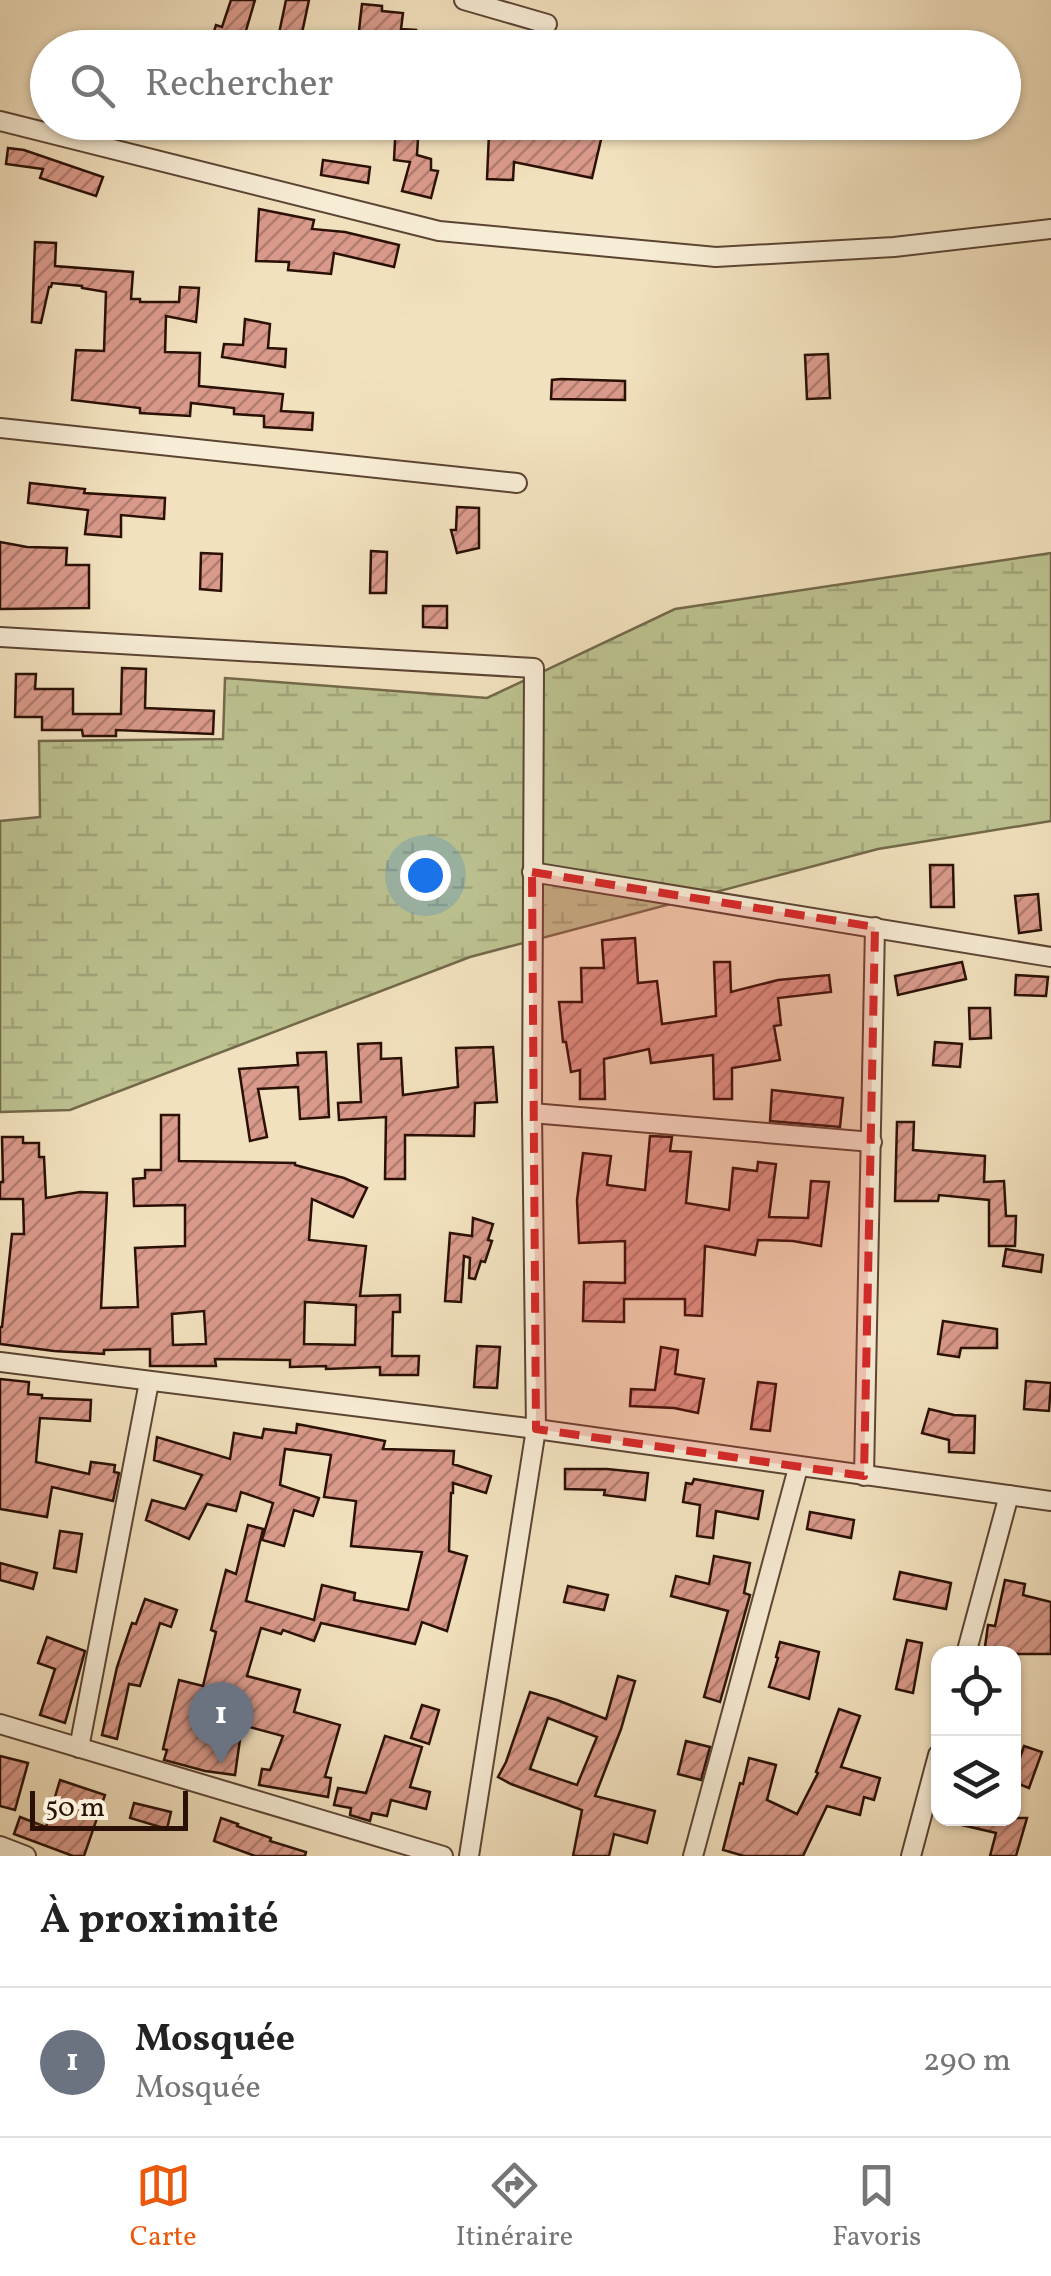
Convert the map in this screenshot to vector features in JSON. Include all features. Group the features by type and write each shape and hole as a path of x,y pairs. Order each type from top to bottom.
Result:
{"street":[{"path":"464,0 547,24"},
{"path":"0,121 30,128"},
{"path":"77,140 439,230 716,257 894,247 1051,229"},
{"path":"0,428 516,483"},
{"path":"0,638 534,668 532,1113 536,1429 469,1856"},
{"path":"532,872 1051,957"},
{"path":"864,1476 876,927"},
{"path":"532,1113 872,1142"},
{"path":"0,1362 536,1429 1051,1501"},
{"path":"79,1748 148,1382"},
{"path":"693,1856 798,1468"},
{"path":"968,1646 1009,1495"},
{"path":"0,1724 443,1856"},
{"path":"911,1856 931,1781"},
{"path":"0,1846 26,1856"}],"highlighted area":[{"path":"532,872 875,927 864,1476 536,1429"}],"green space":[{"path":"1051,553 1051,821 878,849 470,957 70,1110 0,1112 0,821 40,817 39,741 223,739 225,678 487,698 675,609"}],"building":[{"path":"231,0 255,0 246,30 214,30 216,25 222,27"},
{"path":"286,0 309,0 303,30 280,30"},
{"path":"362,4 403,13 401,29 416,30 359,30"},
{"path":"395,140 418,140 417,155 431,159 431,170 438,171 431,198 402,191 410,162 394,160"},
{"path":"489,140 601,140 592,178 514,162 513,180 487,179"},
{"path":"8,148 103,177 96,196 40,178 43,169 6,164"},
{"path":"323,160 370,167 368,183 321,175"},
{"path":"259,209 314,220 312,229 345,232 399,245 394,267 334,253 331,274 288,270 289,262 256,261"},
{"path":"35,242 56,243 55,266 133,272 131,299 140,302 179,302 180,287 199,288 196,322 166,316 165,352 200,353 199,386 283,394 281,411 313,413 312,430 264,427 264,416 234,414 234,408 191,403 190,416 140,413 140,408 72,400 76,350 104,351 106,292 52,283 41,323 32,322"},
{"path":"245,319 270,324 268,348 286,349 285,367 222,357 224,344 243,345"},
{"path":"828,354 830,398 807,399 805,355"},
{"path":"552,380 625,381 625,400 551,399"},
{"path":"30,483 85,489 84,493 165,498 164,519 121,515 121,537 85,534 88,510 28,503"},
{"path":"457,507 479,508 479,548 457,553 451,530 456,530"},
{"path":"0,542 67,548 66,565 89,565 89,608 0,609"},
{"path":"371,551 387,552 386,593 370,593"},
{"path":"201,553 222,554 221,591 200,589"},
{"path":"423,606 447,606 447,628 423,627"},
{"path":"122,668 146,669 145,708 214,711 213,734 116,730 116,736 83,736 82,730 42,730 42,717 15,717 16,674 36,674 35,689 73,689 73,714 121,714"},
{"path":"930,865 953,865 954,907 931,907"},
{"path":"1038,894 1041,930 1019,933 1015,896"},
{"path":"635,938 638,983 657,981 662,1024 716,1016 714,962 730,962 731,992 778,980 829,975 831,992 778,998 781,1025 774,1026 780,1060 732,1068 732,1099 714,1099 713,1055 651,1063 649,1049 604,1059 605,1099 580,1099 580,1070 571,1072 559,1002 582,1002 581,968 604,968 602,940"},
{"path":"962,962 966,979 898,995 895,976"},
{"path":"1016,975 1048,977 1046,996 1015,995"},
{"path":"969,1008 990,1008 991,1038 970,1039"},
{"path":"935,1042 962,1044 960,1067 933,1065"},
{"path":"381,1043 381,1059 401,1058 403,1095 458,1087 456,1048 493,1047 497,1102 475,1103 474,1136 405,1135 405,1179 385,1179 386,1117 339,1120 338,1103 361,1102 358,1044"},
{"path":"326,1052 329,1117 300,1119 298,1087 258,1089 267,1137 250,1141 239,1069 298,1065 297,1053"},
{"path":"772,1090 843,1098 840,1127 770,1121"},
{"path":"161,1115 179,1115 179,1161 295,1163 367,1188 353,1217 312,1199 309,1240 366,1246 360,1296 400,1295 400,1312 393,1312 392,1356 419,1356 418,1375 380,1375 380,1367 290,1367 290,1360 215,1359 216,1366 150,1366 150,1349 104,1350 104,1354 0,1344 12,1234 24,1234 23,1199 0,1199 2,1137 23,1137 23,1143 39,1143 39,1157 44,1157 46,1198 80,1192 107,1193 101,1308 138,1307 135,1248 185,1246 185,1205 134,1206 133,1179 145,1178 145,1170 161,1170","holes":["305,1302 356,1305 355,1345 304,1344","204,1311 206,1344 173,1345 172,1314"]},
{"path":"897,1122 914,1122 913,1150 985,1156 984,1182 1004,1181 1006,1216 1016,1216 1015,1246 989,1246 989,1200 939,1195 938,1201 895,1201"},
{"path":"650,1136 672,1137 670,1151 691,1152 686,1203 729,1210 733,1168 757,1171 758,1162 776,1164 769,1217 808,1218 811,1181 829,1182 821,1246 758,1240 755,1255 705,1246 702,1316 685,1315 685,1299 624,1299 624,1322 583,1321 584,1282 625,1283 625,1241 579,1243 577,1200 583,1153 611,1156 607,1185 645,1190"},
{"path":"473,1218 493,1224 485,1262 481,1261 475,1279 469,1278 470,1258 464,1256 461,1302 445,1301 450,1233 472,1236"},
{"path":"1006,1249 1043,1255 1041,1272 1003,1266"},
{"path":"943,1321 997,1329 997,1348 961,1348 959,1357 938,1354"},
{"path":"477,1346 500,1347 497,1388 474,1387"},
{"path":"661,1347 678,1350 675,1374 704,1379 698,1413 630,1406 631,1389 655,1390"},
{"path":"0,1379 29,1382 28,1394 42,1398 91,1400 90,1421 40,1418 36,1462 89,1474 91,1462 115,1465 114,1472 119,1473 113,1501 52,1487 47,1517 0,1509"},
{"path":"1026,1381 1051,1383 1049,1411 1024,1409"},
{"path":"758,1382 776,1384 770,1431 751,1429"},
{"path":"929,1409 975,1416 974,1453 949,1452 949,1440 922,1433"},
{"path":"297,1424 385,1441 383,1449 454,1451 453,1464 491,1476 486,1493 453,1483 449,1551 467,1556 447,1631 422,1622 415,1644 321,1623 314,1641 283,1630 281,1634 261,1628 247,1676 300,1690 294,1712 340,1725 325,1777 331,1778 328,1797 259,1785 262,1769 270,1770 283,1736 242,1725 235,1775 164,1760 167,1750 163,1749 179,1680 203,1686 216,1632 211,1630 226,1570 236,1574 248,1525 263,1529 246,1601 314,1620 322,1585 355,1593 354,1600 408,1610 422,1552 351,1546 356,1501 324,1497 331,1455 285,1449 280,1485 319,1498 313,1516 294,1510 284,1546 262,1540 273,1503 241,1492 236,1511 207,1504 189,1539 146,1520 152,1500 185,1509 202,1475 154,1460 157,1437 230,1459 234,1433 262,1438 264,1429 296,1433"},
{"path":"565,1469 648,1473 645,1500 604,1495 605,1490 565,1489"},
{"path":"694,1479 763,1491 758,1519 716,1511 713,1538 697,1536 700,1505 683,1502 686,1483 692,1484"},
{"path":"810,1512 854,1520 851,1538 807,1529"},
{"path":"60,1531 82,1534 76,1572 54,1568"},
{"path":"714,1556 750,1563 744,1593 750,1595 720,1702 704,1697 728,1611 671,1596 676,1576 709,1584"},
{"path":"0,1563 37,1573 33,1589 0,1580"},
{"path":"900,1572 951,1583 946,1609 894,1599"},
{"path":"1005,1580 1025,1584 1023,1595 1051,1602 1051,1654 1021,1654 1021,1646 985,1646 988,1625 995,1626"},
{"path":"568,1586 608,1595 604,1610 564,1602"},
{"path":"145,1599 177,1610 171,1627 160,1623 140,1686 129,1684 117,1739 102,1735 117,1667"},
{"path":"47,1637 85,1651 65,1723 40,1715 55,1669 38,1663"},
{"path":"907,1640 922,1643 913,1693 896,1689"},
{"path":"780,1642 819,1652 809,1699 769,1687"},
{"path":"618,1676 635,1681 595,1796 655,1811 647,1843 614,1834 609,1856 573,1856 582,1810 498,1777 530,1692 606,1719","holes":["548,1718 597,1737 577,1785 530,1769"]},
{"path":"422,1705 439,1710 429,1744 411,1738"},
{"path":"839,1709 860,1716 841,1767 880,1778 874,1800 864,1797 860,1815 827,1806 803,1856 744,1856 723,1850 749,1758 776,1765 767,1800 797,1814 818,1773"},
{"path":"385,1736 422,1747 410,1787 430,1792 426,1809 391,1800 387,1816 372,1813 370,1821 350,1815 351,1808 334,1805 338,1788 366,1793"},
{"path":"686,1741 710,1747 701,1780 678,1774"},
{"path":"1024,1746 1042,1752 1029,1788 1021,1785"},
{"path":"0,1756 28,1763 15,1810 0,1806"},
{"path":"60,1780 105,1795 84,1856 73,1856 14,1834 20,1817 46,1827"},
{"path":"134,1803 171,1812 167,1829 130,1818"},
{"path":"221,1818 271,1838 270,1841 306,1852 305,1856 255,1856 214,1841"},
{"path":"1021,1818 1027,1818 1016,1856 990,1856 996,1833 966,1826 1021,1826"}],"place":[{"name":"Mosquée","path":"221,1764"}]}
